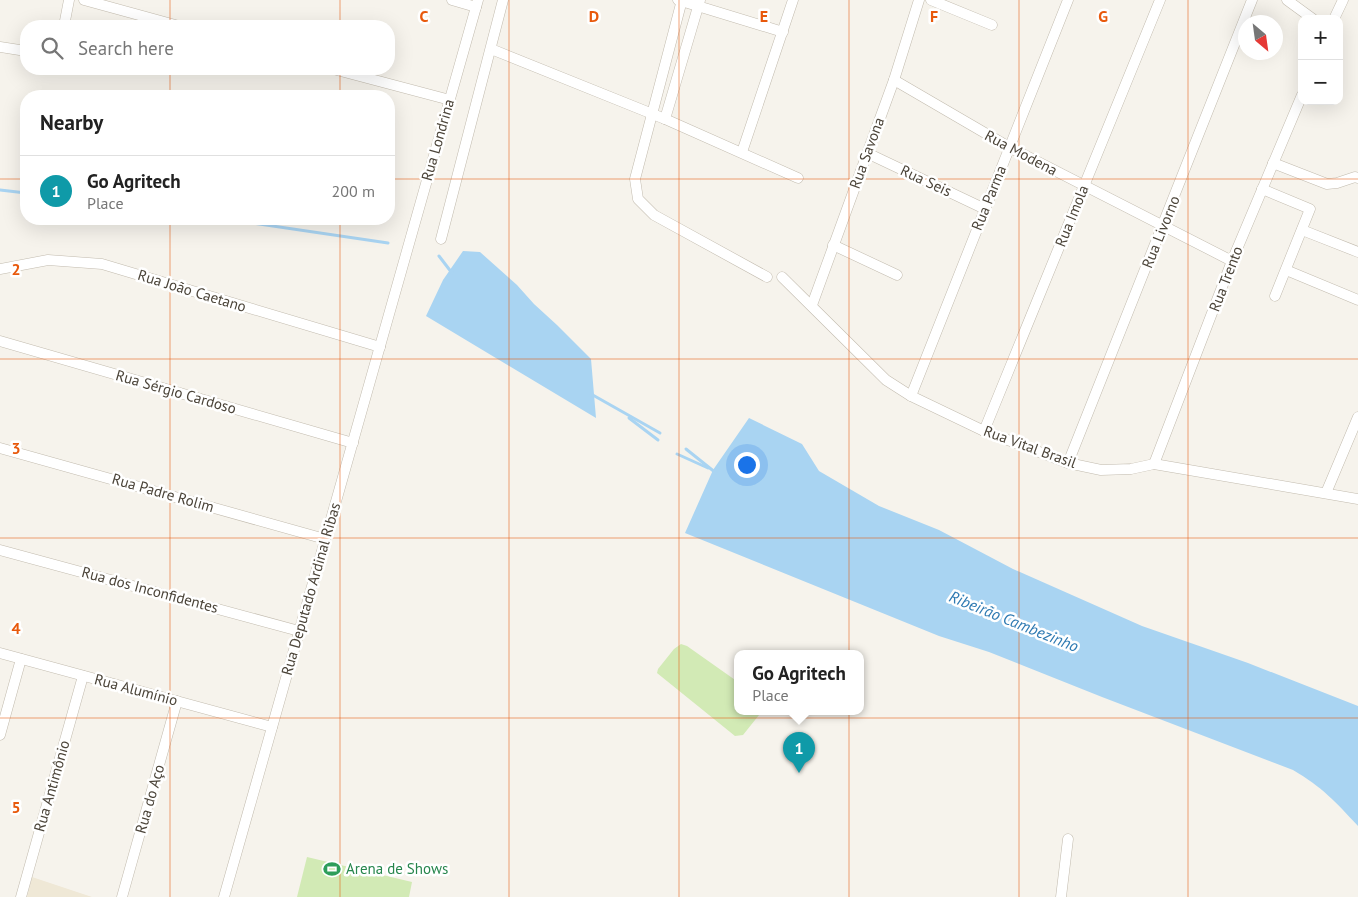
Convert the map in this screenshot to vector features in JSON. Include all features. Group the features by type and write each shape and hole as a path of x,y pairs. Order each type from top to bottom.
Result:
{"street":[{"path":"65,20 69,0"},
{"path":"84,0 157,20"},
{"path":"452,0 477,3"},
{"path":"441,239 503,0"},
{"path":"767,277 654,215 638,199 635,180 680,0 699,3 783,32"},
{"path":"742,152 793,0"},
{"name":"Rua Savona","path":"812,305 894,80 919,0"},
{"path":"931,0 992,25"},
{"name":"Rua Parma","path":"911,396 1068,0"},
{"name":"Rua Imola","path":"984,432 1160,0"},
{"name":"Rua Livorno","path":"1068,463 1252,0"},
{"path":"1287,0 1308,15"},
{"path":"1336,15 1343,0"},
{"name":"Rua Londrina","path":"398,280 477,3"},
{"path":"665,119 699,3"},
{"path":"0,47 20,50"},
{"path":"490,49 665,119 798,178"},
{"path":"356,75 450,100"},
{"name":"Rua Modena","path":"894,80 1009,148 1232,261"},
{"name":"Rua Trento","path":"1154,464 1232,261 1298,105"},
{"name":"Rua Seis","path":"867,153 985,209"},
{"path":"1273,164 1327,184 1355,177 1358,178"},
{"path":"1262,189 1310,209 1275,296"},
{"path":"1302,230 1358,252"},
{"path":"833,245 898,275"},
{"name":"Rua João Caetano","path":"0,269 48,260 102,264 380,347"},
{"path":"1286,270 1358,300"},
{"name":"Rua Vital Brasil","path":"782,277 886,380 911,396 984,432 1068,463 1101,470 1132,469 1154,464 1358,499"},
{"name":"Rua Deputado Ardinal Ribas","path":"224,897 398,280"},
{"name":"Rua Sérgio Cardoso","path":"0,341 352,442"},
{"path":"1326,493 1358,417"},
{"name":"Rua Padre Rolim","path":"0,448 325,539"},
{"name":"Rua dos Inconfidentes","path":"0,550 299,631"},
{"name":"Rua Alumínio","path":"0,654 272,727"},
{"path":"0,735 21,659"},
{"name":"Rua Antimônio","path":"21,897 83,676"},
{"name":"Rua do Aço","path":"122,897 177,701"},
{"path":"1061,897 1068,839"}],"shaded area":[{"path":"32,877 92,897 27,897"}],"green space":[{"path":"681,644 687,646 734,679 734,715 759,715 743,735 735,736 657,673 674,649"},
{"name":"Arena de Shows","path":"307,857 412,882 409,897 297,897"}],"water":[{"path":"463,251 480,252 517,285 591,359 596,418 426,316 443,280"},
{"path":"749,418 802,444 819,471 879,506 939,530 1013,569 1142,626 1248,663 1358,706 1358,826 1328,795 1293,770 989,652 939,636 685,533 713,470"}],"waterway":[{"name":"Ribeirão Cambezinho","path":"0,190 20,192"},
{"name":"Ribeirão Cambezinho","path":"266,225 388,243"},
{"name":"Ribeirão Cambezinho","path":"439,256 452,273"},
{"name":"Ribeirão Cambezinho","path":"591,394 660,433"},
{"path":"629,418 658,440"},
{"name":"Ribeirão Cambezinho","path":"686,449 716,473"},
{"path":"677,454 708,468"}],"place":[{"name":"Go Agritech","path":"799,773"},
{"name":"Arena de Shows","path":"332,869"}]}
